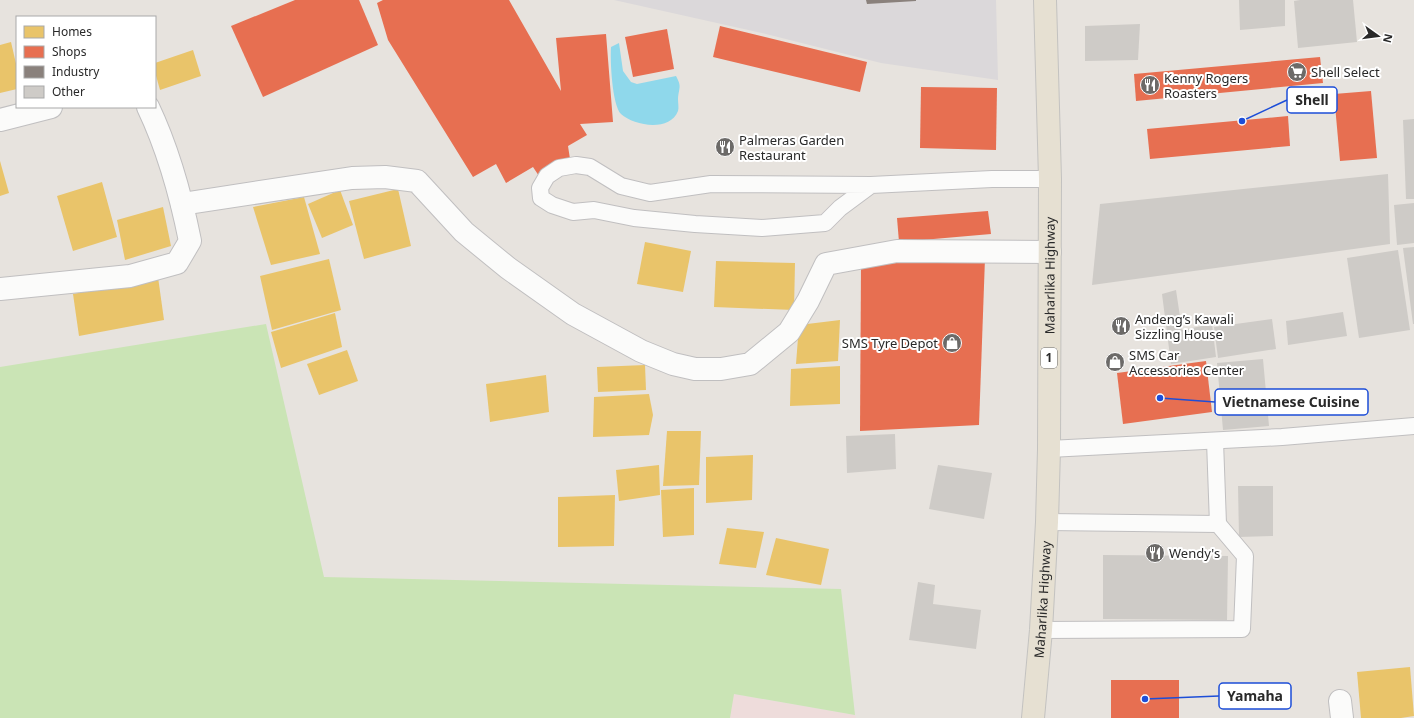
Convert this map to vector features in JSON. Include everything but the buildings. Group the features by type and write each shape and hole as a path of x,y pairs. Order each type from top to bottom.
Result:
{"main road":[{"name":"Maharlika Highway","path":"1034,717 1041,630 1047,522 1049,449 1050,178 1045,0"}],"street":[{"path":"0,120 48,108"},
{"path":"0,289 130,276 177,263 190,241 182,204 157,126 148,108"},
{"path":"182,204 352,178 384,177 417,181 464,232 508,268 573,314 641,350 673,364 695,369 721,369 750,364 788,332 808,301 826,264 898,251 1050,252"}],"lane":[{"path":"871,185 840,208 825,223 762,228 695,224 634,218 594,210 573,212 552,205 541,198 540,188 547,176 559,168 576,165 590,167 621,186 650,193 711,184 871,185 992,179 1050,178"},
{"path":"1049,449 1282,437 1414,426"},
{"path":"1041,630 1242,630 1244,556 1218,524 1215,441"},
{"path":"1047,522 1218,524"}],"shaded area":[{"path":"614,0 996,0 998,80 881,63 766,34"},
{"path":"733,694 855,715 856,718 730,718"}],"green space":[{"path":"266,324 324,577 841,589 855,715 734,694 730,718 0,718 0,367"}],"water":[{"path":"619,43 623,71 631,82 637,84 676,76 680,85 678,111 674,118 668,122 651,125 634,122 621,114 616,102 611,72 611,47"}],"place":[{"name":"Shell Select","path":"1297,72"},
{"name":"Kenny Rogers Roasters","path":"1150,85"},
{"name":"Shell","path":"1242,121"},
{"name":"Palmeras Garden Restaurant","path":"725,147"},
{"name":"Andeng’s Kawali Sizzling House","path":"1121,326"},
{"name":"SMS Tyre Depot","path":"952,343"},
{"name":"SMS Car Accessories Center","path":"1115,362"},
{"name":"Vietnamese Cuisine","path":"1160,398"},
{"name":"Wendy's","path":"1155,553"},
{"name":"Yamaha","path":"1145,699"}]}
